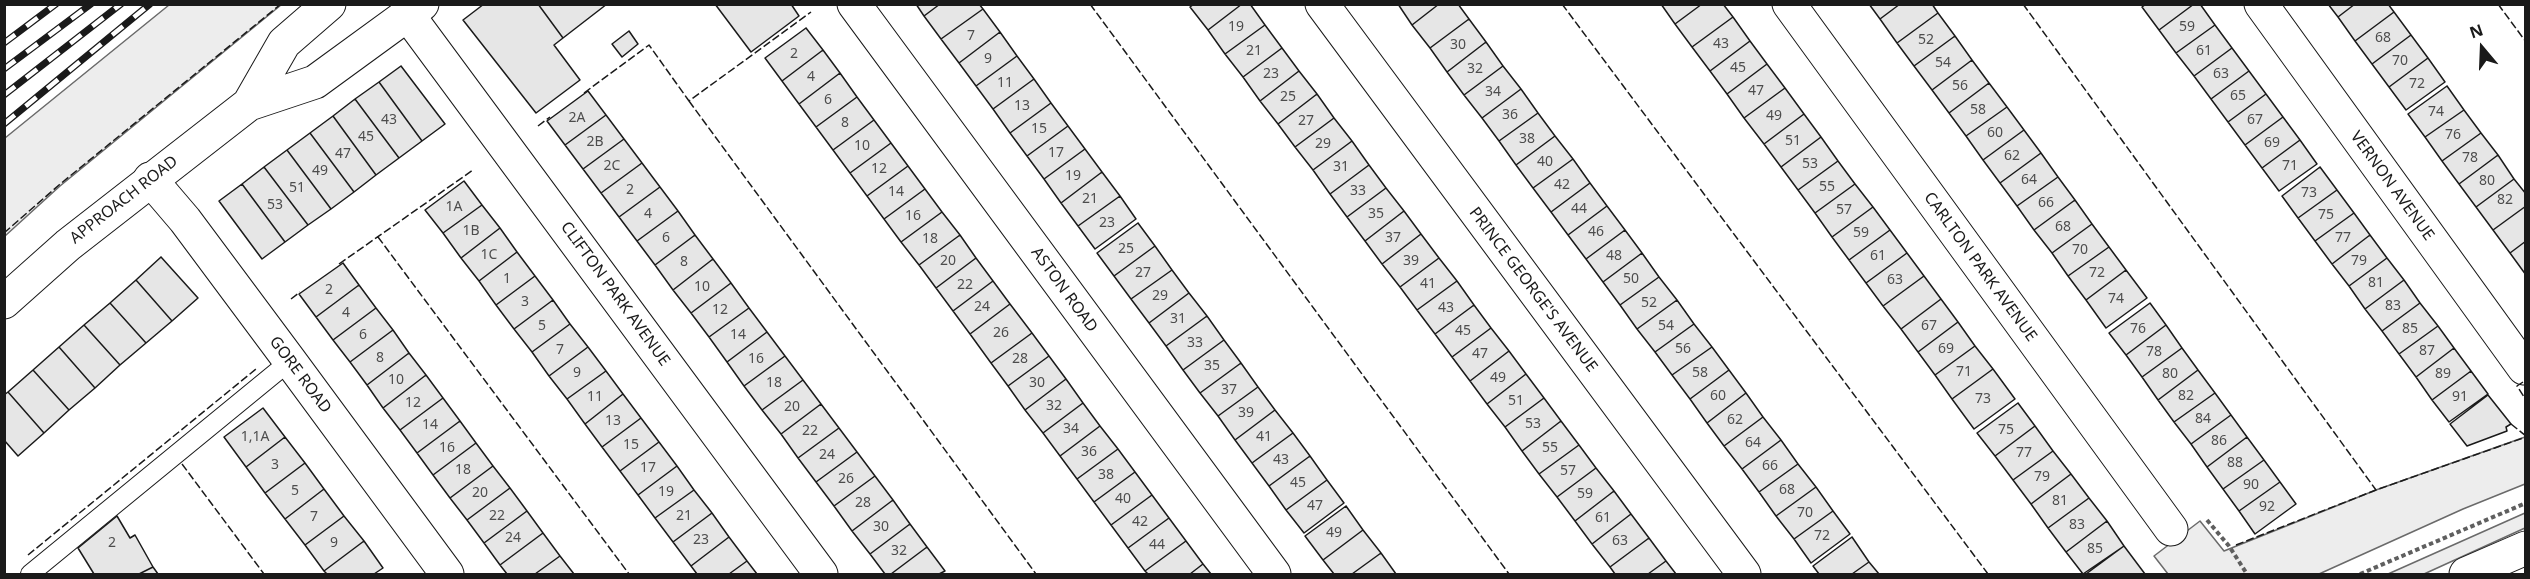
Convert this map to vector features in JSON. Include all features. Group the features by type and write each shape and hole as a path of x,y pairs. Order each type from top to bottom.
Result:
{"street":[{"name":"APPROACH ROAD","path":"249,104 284,43 329,4"},
{"name":"ASTON ROAD","path":"854,4 1274,574"},
{"name":"PRINCE GEORGE'S AVENUE","path":"1322,4 1744,574"},
{"name":"CARLTON PARK AVENUE","path":"1789,4 2170,529"},
{"name":"VERNON AVENUE","path":"2261,4 2524,368"},
{"name":"APPROACH ROAD","path":"4,302 68,245 249,104 315,82 415,10"},
{"name":"CLIFTON PARK AVENUE","path":"415,10 821,574"},
{"name":"GORE ROAD","path":"150,179 184,220 447,574"},
{"path":"2466,574 2526,548"}],"lane":[{"path":"30,574 290,361"}],"path":[{"path":"2360,574 2526,503"},
{"path":"2170,529 2196,508 2229,546 2247,574"}],"shaded area":[{"path":"169,5 281,5 60,186 5,236 5,138"},
{"path":"2525,437 2525,484 2463,509 2319,574 2168,574 2154,556 2200,521 2224,551 2376,490"},
{"path":"2525,513 2525,528 2424,574 2388,574"}],"building":[{"path":"484,4 538,4 563,38 554,45 580,80 536,113 463,20"},
{"path":"538,4 607,4 563,38"},
{"path":"715,4 791,4 799,16 751,52"},
{"path":"916,4 940,4 924,16"},
{"path":"940,4 979,4 983,9 941,39 924,16"},
{"path":"1194,4 1242,4 1208,30 1190,7"},
{"path":"1242,4 1250,4 1265,25 1225,54 1208,30"},
{"path":"1398,4 1439,4 1412,25"},
{"path":"1439,4 1458,4 1469,19 1430,48 1412,25"},
{"path":"1661,4 1702,4 1675,24"},
{"path":"1702,4 1723,4 1733,17 1692,47 1675,24"},
{"path":"1869,4 1900,4 1880,19"},
{"path":"1900,4 1932,4 1938,13 1897,43 1880,19"},
{"path":"2146,4 2194,4 2159,30 2142,7"},
{"path":"2194,4 2200,4 2215,25 2176,53 2159,30"},
{"path":"2328,4 2355,4 2338,17"},
{"path":"2355,4 2388,4 2394,12 2355,41 2338,17"},
{"path":"983,9 1000,32 959,63 941,39"},
{"path":"2394,12 2411,35 2372,64 2355,41"},
{"path":"1938,13 1955,36 1914,66 1897,43"},
{"path":"1733,17 1750,41 1710,71 1692,47"},
{"path":"1469,19 1486,42 1447,72 1430,48"},
{"path":"1265,25 1282,48 1243,77 1225,54"},
{"path":"2215,25 2232,48 2194,76 2176,53"},
{"path":"806,28 823,50 782,81 765,58"},
{"path":"629,31 638,44 622,57 612,44"},
{"path":"1000,32 1017,56 976,86 959,63"},
{"path":"2411,35 2428,58 2389,87 2372,64"},
{"path":"1955,36 1972,60 1932,90 1914,66"},
{"path":"1750,41 1767,64 1727,94 1710,71"},
{"path":"1486,42 1503,66 1464,95 1447,72"},
{"path":"1282,48 1299,71 1260,101 1243,77"},
{"path":"2232,48 2249,71 2211,99 2194,76"},
{"path":"823,50 840,73 799,104 782,81"},
{"path":"1017,56 1034,79 993,109 976,86"},
{"path":"2428,58 2445,82 2406,110 2389,87"},
{"path":"1972,60 1989,83 1949,113 1932,90"},
{"path":"1767,64 1785,88 1744,118 1727,94"},
{"path":"401,66 445,124 422,141 379,82"},
{"path":"1503,66 1521,89 1482,118 1464,95"},
{"path":"1299,71 1317,94 1278,124 1260,101"},
{"path":"2249,71 2266,94 2228,122 2211,99"},
{"path":"840,73 857,97 816,127 799,104"},
{"path":"1034,79 1051,103 1010,133 993,109"},
{"path":"379,82 422,141 399,158 355,99"},
{"path":"1989,83 2007,107 1966,136 1949,113"},
{"path":"2447,86 2464,110 2425,137 2408,114"},
{"path":"1785,88 1804,114 1764,144 1744,118"},
{"path":"1521,89 1538,113 1499,141 1482,118"},
{"path":"588,91 606,115 565,145 547,121"},
{"path":"1317,94 1334,118 1295,147 1278,124"},
{"path":"2266,94 2283,117 2245,145 2228,122"},
{"path":"857,97 874,120 833,150 816,127"},
{"path":"355,99 399,158 376,175 333,116"},
{"path":"1051,103 1068,126 1027,156 1010,133"},
{"path":"2007,107 2024,130 1983,160 1966,136"},
{"path":"2464,110 2481,133 2442,161 2425,137"},
{"path":"1538,113 1555,136 1516,165 1499,141"},
{"path":"1804,114 1821,137 1781,167 1764,144"},
{"path":"606,115 624,139 583,169 565,145"},
{"path":"333,116 376,175 354,192 310,133"},
{"path":"2283,117 2300,140 2262,168 2245,145"},
{"path":"1334,118 1352,141 1313,170 1295,147"},
{"path":"874,120 891,143 850,173 833,150"},
{"path":"1068,126 1085,149 1044,179 1027,156"},
{"path":"2024,130 2041,153 2000,183 1983,160"},
{"path":"310,133 354,192 331,209 287,150"},
{"path":"2481,133 2498,155 2459,184 2442,161"},
{"path":"1555,136 1573,159 1533,188 1516,165"},
{"path":"1821,137 1838,161 1798,190 1781,167"},
{"path":"624,139 642,163 601,193 583,169"},
{"path":"2300,140 2317,164 2279,191 2262,168"},
{"path":"1352,141 1369,165 1330,194 1313,170"},
{"path":"891,143 908,166 867,196 850,173"},
{"path":"1085,149 1102,172 1061,203 1044,179"},
{"path":"287,150 331,209 308,225 264,167"},
{"path":"2041,153 2058,177 2017,206 2000,183"},
{"path":"2498,155 2514,179 2476,207 2459,184"},
{"path":"1573,159 1590,183 1551,212 1533,188"},
{"path":"1838,161 1855,184 1815,213 1798,190"},
{"path":"642,163 660,187 619,217 601,193"},
{"path":"1369,165 1386,188 1347,217 1330,194"},
{"path":"908,166 925,189 884,219 867,196"},
{"path":"264,167 308,225 285,242 242,184"},
{"path":"2320,167 2337,190 2298,218 2282,196"},
{"path":"1102,172 1120,196 1078,226 1061,203"},
{"path":"2058,177 2075,200 2034,230 2017,206"},
{"path":"2514,179 2526,194 2526,206 2493,230 2476,207"},
{"path":"464,181 482,205 443,233 425,210"},
{"path":"1590,183 1607,206 1568,235 1551,212"},
{"path":"242,184 285,242 262,259 219,201"},
{"path":"1855,184 1873,207 1832,237 1815,213"},
{"path":"660,187 678,211 637,241 619,217"},
{"path":"1386,188 1404,211 1365,241 1347,217"},
{"path":"925,189 942,212 901,242 884,219"},
{"path":"2337,190 2354,213 2315,241 2298,218"},
{"path":"1120,196 1136,219 1095,249 1078,226"},
{"path":"2075,200 2092,224 2052,253 2034,230"},
{"path":"482,205 500,228 461,258 443,233"},
{"path":"1607,206 1625,230 1586,259 1568,235"},
{"path":"2526,206 2526,241 2510,253 2493,230"},
{"path":"1873,207 1890,230 1849,260 1832,237"},
{"path":"678,211 695,235 655,265 637,241"},
{"path":"1404,211 1421,234 1382,264 1365,241"},
{"path":"942,212 960,235 919,265 901,242"},
{"path":"2354,213 2370,235 2332,264 2315,241"},
{"path":"1138,223 1155,246 1114,276 1097,253"},
{"path":"2092,224 2109,247 2068,276 2052,253"},
{"path":"500,228 517,252 479,281 461,258"},
{"path":"1625,230 1642,253 1603,282 1586,259"},
{"path":"1890,230 1907,253 1866,283 1849,260"},
{"path":"1421,234 1439,258 1400,287 1382,264"},
{"path":"695,235 713,259 673,290 655,265"},
{"path":"960,235 976,258 936,288 919,265"},
{"path":"2370,235 2387,258 2349,286 2332,264"},
{"path":"2526,241 2526,275 2510,253"},
{"path":"1155,246 1172,270 1131,299 1114,276"},
{"path":"2109,247 2126,270 2086,300 2068,276"},
{"path":"517,252 535,276 496,305 479,281"},
{"path":"1642,253 1659,277 1620,305 1603,282"},
{"path":"1907,253 1924,276 1883,306 1866,283"},
{"path":"161,257 198,298 172,321 136,280"},
{"path":"976,258 993,281 953,311 936,288"},
{"path":"1439,258 1457,281 1417,310 1400,287"},
{"path":"2387,258 2404,280 2365,309 2349,286"},
{"path":"713,259 731,283 691,313 673,290"},
{"path":"343,263 359,285 316,317 299,294"},
{"path":"1172,270 1189,293 1149,323 1131,299"},
{"path":"2126,270 2147,298 2106,328 2086,300"},
{"path":"535,276 553,300 514,329 496,305"},
{"path":"1924,276 1941,299 1901,329 1883,306"},
{"path":"1659,277 1677,300 1637,329 1620,305"},
{"path":"136,280 172,321 146,343 110,303"},
{"path":"2404,280 2420,303 2382,331 2365,309"},
{"path":"993,281 1010,304 970,334 953,311"},
{"path":"1457,281 1474,305 1435,334 1417,310"},
{"path":"731,283 749,308 709,337 691,313"},
{"path":"359,285 376,308 333,340 316,317"},
{"path":"1189,293 1207,316 1166,346 1149,323"},
{"path":"1941,299 1958,322 1918,352 1901,329"},
{"path":"553,300 570,324 532,352 514,329"},
{"path":"1677,300 1694,324 1655,352 1637,329"},
{"path":"110,303 146,343 120,365 84,325"},
{"path":"2150,303 2166,325 2126,355 2109,333"},
{"path":"2420,303 2438,326 2399,354 2382,331"},
{"path":"1010,304 1032,333 991,363 970,334"},
{"path":"1474,305 1491,328 1452,357 1435,334"},
{"path":"376,308 393,330 350,362 333,340"},
{"path":"749,308 767,332 727,362 709,337"},
{"path":"1207,316 1224,340 1183,370 1166,346"},
{"path":"1958,322 1975,346 1935,375 1918,352"},
{"path":"570,324 588,347 549,376 532,352"},
{"path":"1694,324 1712,347 1672,375 1655,352"},
{"path":"84,325 120,365 95,388 59,347"},
{"path":"2166,325 2182,348 2142,377 2126,355"},
{"path":"2438,326 2454,348 2416,377 2399,354"},
{"path":"1491,328 1509,351 1470,381 1452,357"},
{"path":"393,330 409,353 367,385 350,362"},
{"path":"767,332 785,356 744,386 727,362"},
{"path":"1032,333 1049,356 1008,386 991,363"},
{"path":"1224,340 1241,363 1200,393 1183,370"},
{"path":"1975,346 1993,369 1952,399 1935,375"},
{"path":"59,347 95,388 69,410 33,370"},
{"path":"588,347 606,371 567,399 549,376"},
{"path":"1712,347 1729,370 1690,399 1672,375"},
{"path":"2182,348 2198,370 2158,400 2142,377"},
{"path":"2454,348 2471,371 2432,400 2416,377"},
{"path":"1509,351 1526,374 1487,404 1470,381"},
{"path":"409,353 426,375 383,408 367,385"},
{"path":"785,356 803,380 762,410 744,386"},
{"path":"1049,356 1066,379 1025,410 1008,386"},
{"path":"1241,363 1258,387 1218,416 1200,393"},
{"path":"1993,369 2015,399 1974,429 1952,399"},
{"path":"33,370 69,410 44,433 8,392"},
{"path":"1729,370 1746,393 1707,423 1690,399"},
{"path":"2198,370 2215,393 2174,422 2158,400"},
{"path":"606,371 623,394 585,424 567,399"},
{"path":"2471,371 2488,394 2449,422 2432,400"},
{"path":"1526,374 1544,398 1505,427 1487,404"},
{"path":"426,375 443,398 400,430 383,408"},
{"path":"1066,379 1083,403 1043,433 1025,410"},
{"path":"803,380 821,404 781,434 762,410"},
{"path":"1258,387 1275,410 1235,440 1218,416"},
{"path":"8,392 44,433 18,456 4,440 4,395"},
{"path":"1746,393 1763,417 1724,446 1707,423"},
{"path":"2215,393 2231,415 2191,444 2174,422"},
{"path":"623,394 641,418 602,447 585,424"},
{"path":"2488,395 2511,424 2506,427 2507,431 2467,446 2450,424"},
{"path":"443,398 460,421 417,453 400,430"},
{"path":"1544,398 1561,421 1522,451 1505,427"},
{"path":"1083,403 1100,426 1060,456 1043,433"},
{"path":"2018,403 2035,426 1995,456 1977,433"},
{"path":"821,404 839,428 798,458 781,434"},
{"path":"263,408 285,437 246,467 224,437"},
{"path":"1275,410 1293,433 1252,463 1235,440"},
{"path":"2231,415 2247,437 2207,467 2191,444"},
{"path":"1763,417 1781,440 1742,469 1724,446"},
{"path":"641,418 659,442 620,471 602,447"},
{"path":"460,421 476,443 433,475 417,453"},
{"path":"1561,421 1579,445 1539,474 1522,451"},
{"path":"1100,426 1118,449 1077,479 1060,456"},
{"path":"2035,426 2053,451 2013,480 1995,456"},
{"path":"839,428 857,452 816,482 798,458"},
{"path":"1293,433 1310,456 1269,486 1252,463"},
{"path":"285,437 305,463 265,493 246,467"},
{"path":"2247,437 2264,460 2223,489 2207,467"},
{"path":"1781,440 1798,464 1759,492 1742,469"},
{"path":"659,442 677,466 638,495 620,471"},
{"path":"476,443 493,466 450,498 433,475"},
{"path":"1579,445 1596,468 1557,497 1539,474"},
{"path":"1118,449 1135,472 1094,502 1077,479"},
{"path":"2053,451 2071,474 2031,504 2013,480"},
{"path":"857,452 875,476 834,506 816,482"},
{"path":"1310,456 1327,480 1286,510 1269,486"},
{"path":"2264,460 2280,482 2239,511 2223,489"},
{"path":"305,463 324,489 285,519 265,493"},
{"path":"1798,464 1816,487 1776,516 1759,492"},
{"path":"493,466 510,488 467,520 450,498"},
{"path":"677,466 694,490 655,518 638,495"},
{"path":"1596,468 1614,491 1575,521 1557,497"},
{"path":"1135,472 1152,495 1111,525 1094,502"},
{"path":"2071,474 2089,498 2048,528 2031,504"},
{"path":"875,476 893,500 852,531 834,506"},
{"path":"1327,480 1344,503 1304,533 1286,510"},
{"path":"2280,482 2296,504 2255,534 2239,511"},
{"path":"1816,487 1833,511 1794,539 1776,516"},
{"path":"510,488 527,511 484,543 467,520"},
{"path":"324,489 344,516 305,545 285,519"},
{"path":"694,490 712,513 673,542 655,518"},
{"path":"1614,491 1631,514 1592,544 1575,521"},
{"path":"1152,495 1169,518 1128,548 1111,525"},
{"path":"2089,498 2107,521 2066,552 2048,528"},
{"path":"893,500 910,524 870,554 852,531"},
{"path":"1346,506 1363,530 1323,560 1305,536"},
{"path":"527,511 543,533 500,565 484,543"},
{"path":"1833,511 1850,534 1811,563 1794,539"},
{"path":"712,513 729,537 691,566 673,542"},
{"path":"1631,514 1649,538 1610,567 1592,544"},
{"path":"117,516 130,538 135,535 153,567 139,574 94,574 78,548"},
{"path":"344,516 364,541 324,571 305,545"},
{"path":"1169,518 1186,541 1145,571 1128,548"},
{"path":"2107,521 2124,546 2083,574 2066,552"},
{"path":"910,524 927,547 891,574 885,574 870,554"},
{"path":"1363,530 1381,553 1352,574 1334,574 1323,560"},
{"path":"543,533 560,556 535,574 507,574 500,565"},
{"path":"729,537 747,561 729,574 697,574 691,566"},
{"path":"1852,537 1869,562 1852,574 1819,574 1813,566"},
{"path":"1649,538 1666,561 1648,574 1615,574 1610,567"},
{"path":"364,541 383,568 374,574 327,574 324,571"},
{"path":"1186,541 1203,564 1190,574 1148,574 1145,571"},
{"path":"2124,546 2145,574 2086,574"},
{"path":"927,547 945,571 939,574 891,574"},
{"path":"1381,553 1396,574 1352,574"},
{"path":"560,556 574,574 535,574"},
{"path":"747,561 757,574 729,574"},
{"path":"1666,561 1676,574 1648,574"},
{"path":"1869,562 1879,574 1852,574"},
{"path":"1203,564 1211,574 1190,574"},
{"path":"153,567 158,574 139,574"}],"railway":[{"path":"4,43 56,4"},
{"path":"4,69 91,4"},
{"path":"4,95 121,4"},
{"path":"4,124 150,4"}],"fence":[{"path":"4,233 59,185 281,4"},
{"path":"1090,4 1509,574"},
{"path":"1562,4 1988,574"},
{"path":"2023,4 2376,490"},
{"path":"2498,4 2526,42"},
{"path":"584,93 649,45 689,101 811,12"},
{"path":"689,101 1036,574"},
{"path":"538,126 550,117"},
{"path":"339,264 473,170"},
{"path":"378,237 629,574"},
{"path":"291,299 300,292"},
{"path":"28,555 256,369"},
{"path":"2523,382 2517,386 2526,400"},
{"path":"2511,424 2526,436"},
{"path":"2236,545 2376,490 2526,437"},
{"path":"182,464 264,574"}]}
